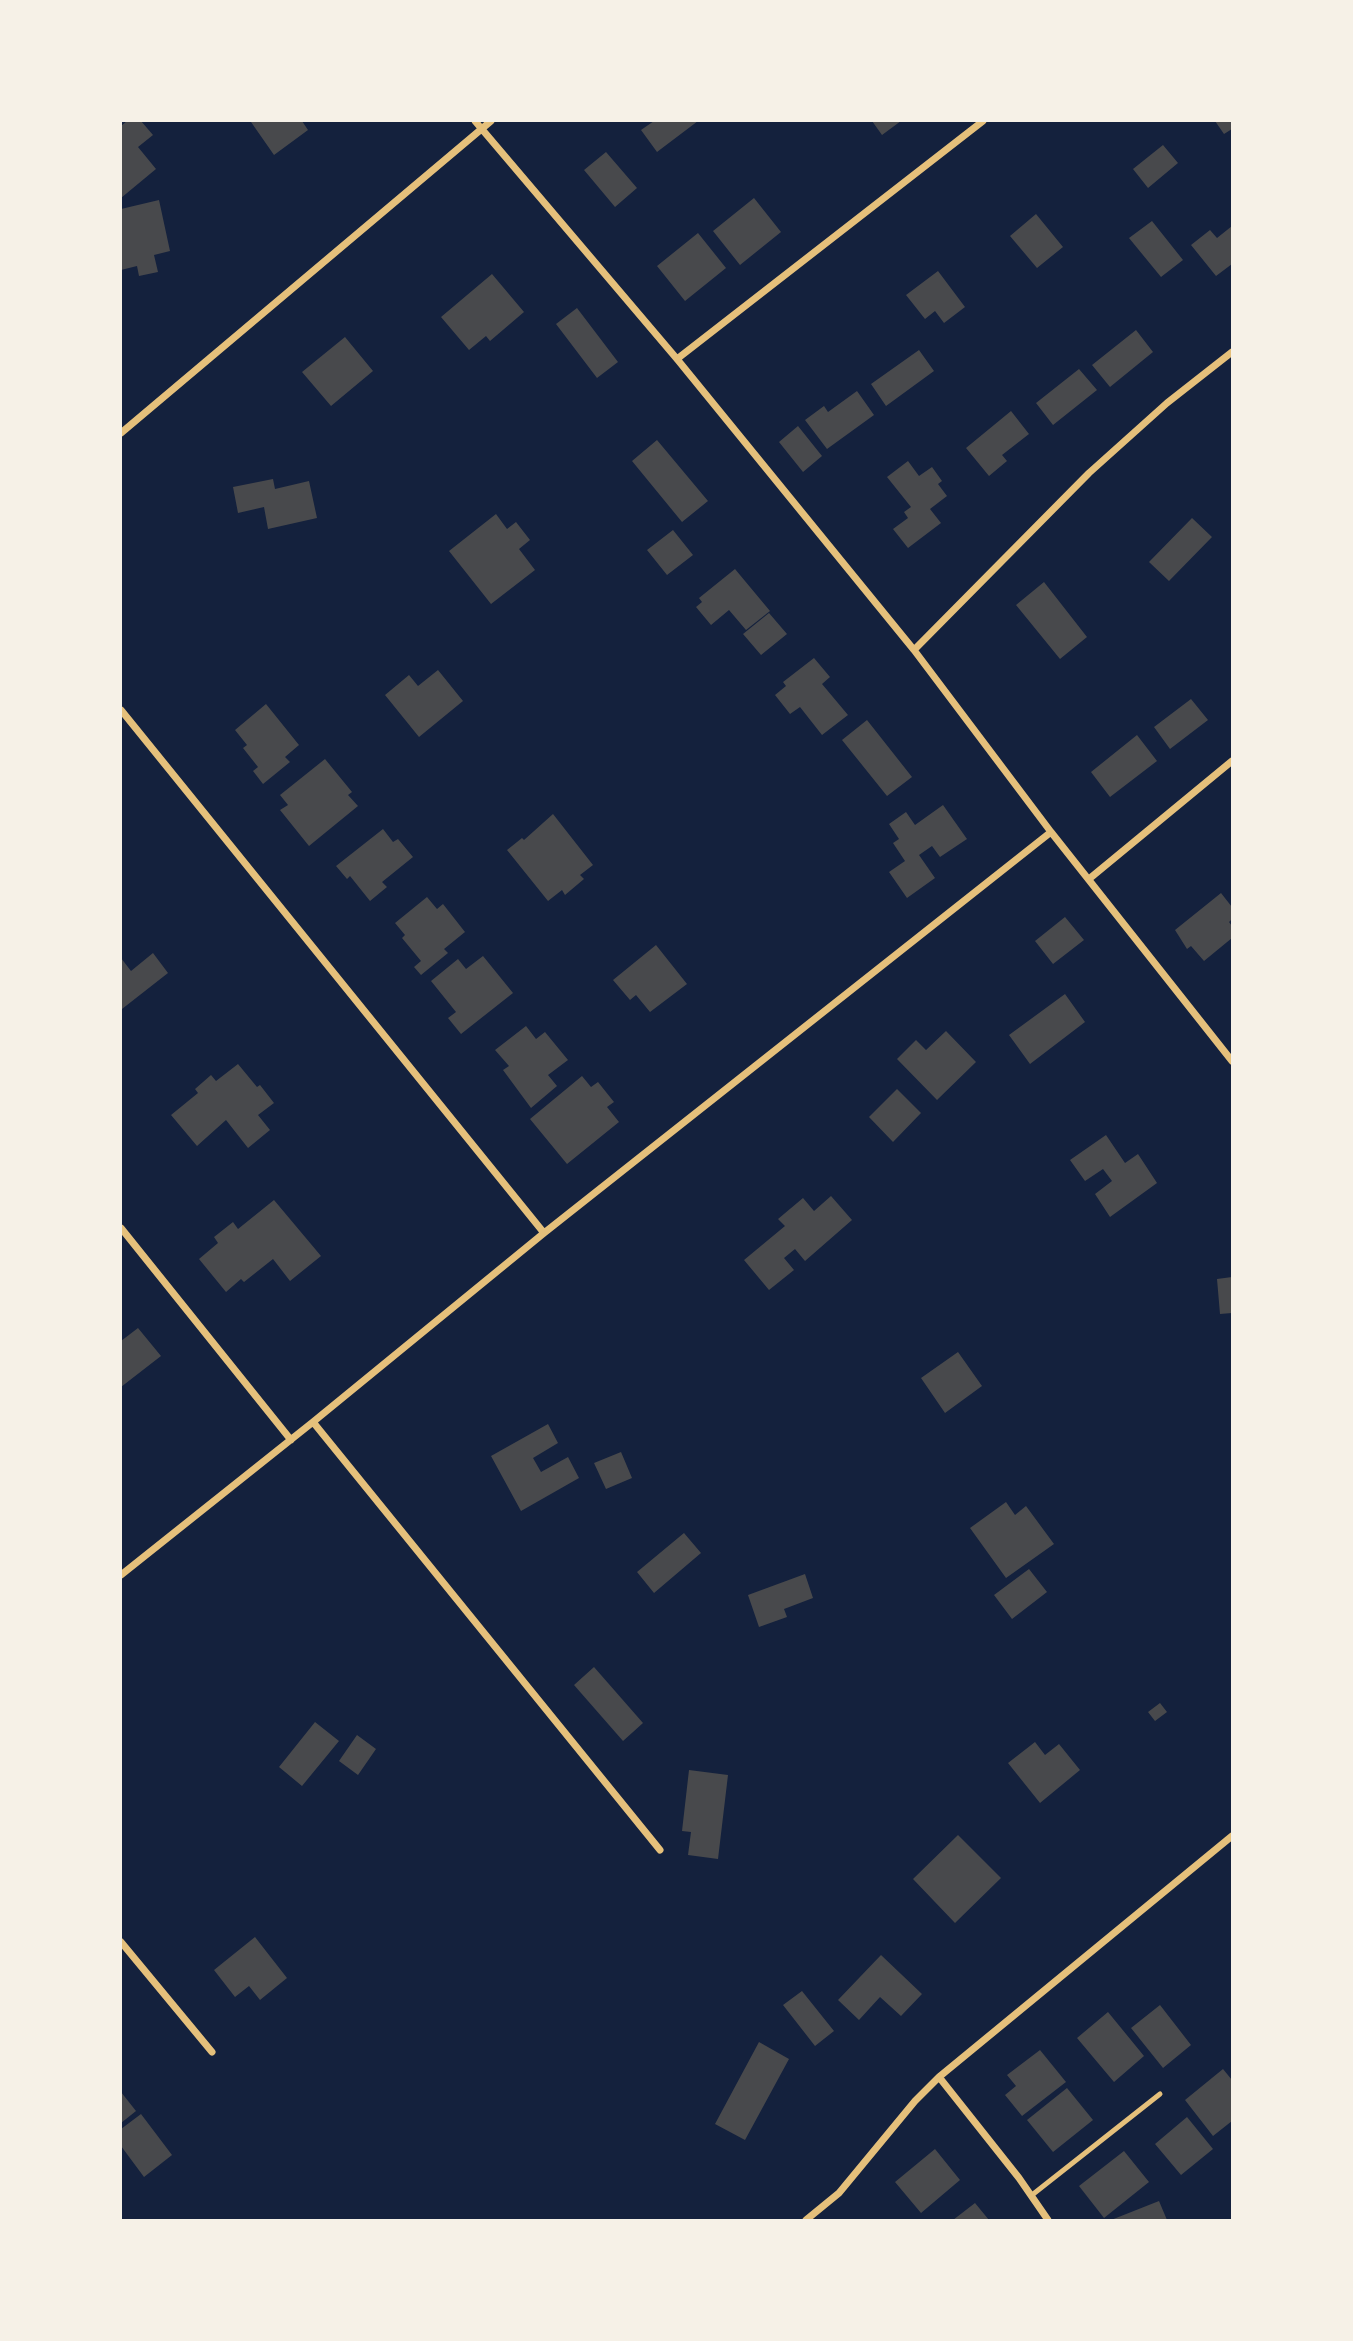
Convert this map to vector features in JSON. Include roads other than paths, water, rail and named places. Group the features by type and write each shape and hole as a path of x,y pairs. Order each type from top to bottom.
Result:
{"street":[{"path":"475,121 677,359 914,650 1051,832 1232,1061"},
{"path":"121,433 491,121"},
{"path":"677,359 983,121"},
{"path":"914,650 1089,473 1167,402 1232,352"},
{"path":"121,710 544,1233"},
{"path":"1089,879 1232,761"},
{"path":"121,1575 544,1233 1051,832"},
{"path":"121,1228 291,1440"},
{"path":"313,1422 660,1850"},
{"path":"806,2220 839,2193 915,2101 939,2077 1232,1836"},
{"path":"121,1942 212,2052"},
{"path":"939,2077 1032,2195 1048,2220"}],"lane":[{"path":"1032,2195 1160,2094"}]}
